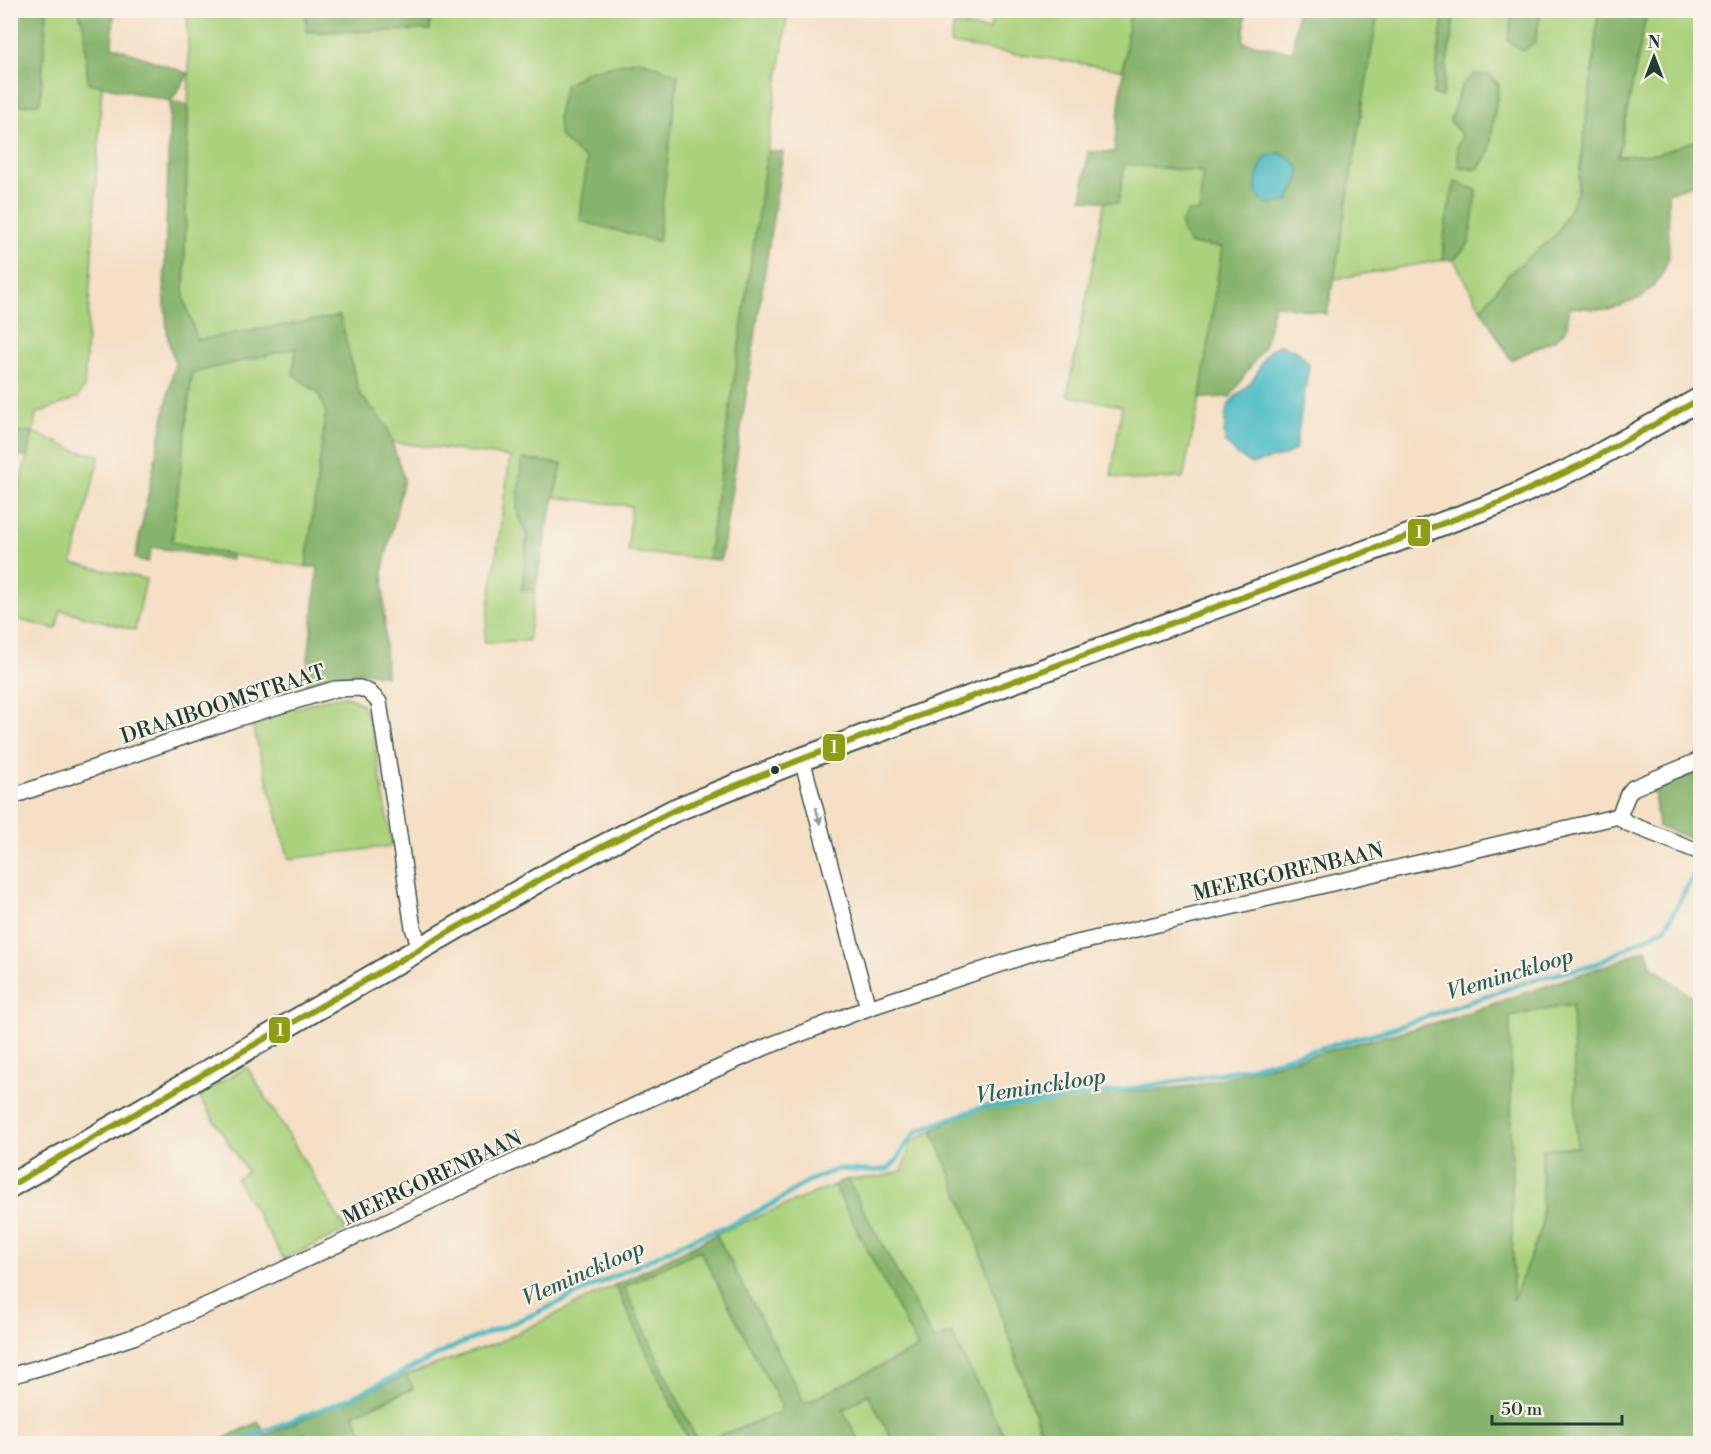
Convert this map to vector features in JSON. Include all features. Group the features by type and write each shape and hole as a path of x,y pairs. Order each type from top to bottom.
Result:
{"street":[{"path":"10,1186 558,869 635,829 802,759 1504,501 1583,464 1701,399"},
{"name":"DRAAIBOOMSTRAAT","path":"10,797 235,719 335,688 360,688 369,692 379,702 413,928 420,949"},
{"path":"802,759 868,1008"},
{"path":"1701,760 1633,788 1623,804 1620,816 1627,823 1701,852"},
{"name":"MEERGORENBAAN","path":"10,1376 62,1362 143,1333 703,1075 768,1046 868,1008 1034,952 1620,816"}],"green space":[{"path":"14,10 47,11 40,103 11,106"},
{"path":"306,10 432,11 430,30 306,32"},
{"path":"432,10 788,11 708,559 628,552 631,506 554,497 562,464 517,510 527,537 522,589 535,591 528,641 484,642 510,457 392,442 387,427 359,393 339,316 197,340 184,298 189,74 187,12 306,11 307,32 430,30"},
{"path":"47,11 79,11 84,28 88,82 102,85 84,388 77,398 36,414 33,432 76,451 100,455 72,563 146,579 135,630 61,610 56,629 11,618 11,518 33,433 11,432 11,106 40,103"},
{"path":"79,11 114,11 112,46 189,74 171,101 188,105 184,298 197,340 340,316 359,393 387,427 404,479 383,568 386,676 364,672 305,689 318,567 306,567 326,413 319,394 293,374 296,348 192,373 172,542 232,555 231,560 152,547 148,562 135,559 175,362 168,340 164,294 170,101 88,83 84,28"},
{"path":"993,11 1130,11 1123,70 950,44 954,25 990,30"},
{"path":"1130,11 1246,11 1243,42 1293,52 1297,11 1378,11 1327,314 1274,304 1265,345 1230,397 1200,398 1222,247 1190,244 1183,234 1181,223 1188,211 1199,212 1203,172 1125,164 1118,203 1082,199 1088,152 1114,152"},
{"path":"1378,11 1444,11 1433,94 1442,97 1455,11 1513,11 1508,41 1535,42 1541,11 1598,11 1577,194 1556,235 1509,274 1481,309 1454,260 1469,243 1443,245 1443,260 1334,279","holes":["1489,75 1499,85 1489,153 1462,136 1450,120"]},
{"path":"1444,11 1455,11 1442,97 1433,94"},
{"path":"1513,11 1541,11 1535,42 1523,51 1508,41"},
{"path":"1598,11 1647,11 1618,156 1657,154 1700,139 1700,180 1668,193 1669,258 1660,278 1642,297 1609,310 1570,307 1566,330 1554,340 1511,360 1481,309 1509,274 1556,235 1577,194"},
{"path":"1647,11 1700,11 1700,139 1657,154 1618,157"},
{"path":"639,60 678,75 658,241 580,221 587,159 577,153 559,135 558,115 565,85 588,71"},
{"path":"1474,74 1489,75 1498,85 1489,153 1478,169 1459,168 1457,146 1462,136 1450,120 1462,85"},
{"path":"767,151 783,152 721,560 708,559"},
{"path":"1125,164 1203,172 1199,212 1190,244 1222,247 1200,398 1183,478 1131,480 1111,476 1122,406 1067,396 1105,201 1118,202"},
{"path":"1455,182 1477,190 1469,243 1454,260 1443,260 1446,221"},
{"path":"297,347 293,374 319,394 326,413 306,567 172,542 192,373"},
{"path":"11,432 33,432 27,456 11,455"},
{"path":"522,459 562,464 535,591 522,590 527,537 517,510"},
{"path":"345,696 362,704 372,727 392,846 289,859 251,721"},
{"path":"1700,771 1700,841 1658,827 1654,790"},
{"path":"1646,949 1652,966 1700,1003 1700,1443 1045,1443 972,1226 932,1130 983,1105 1192,1086 1446,1020 1613,963","holes":["1572,1005 1577,1147 1542,1149 1542,1227 1513,1300 1510,1016"]},
{"path":"1572,1005 1577,1147 1542,1149 1542,1227 1513,1302 1510,1015"},
{"path":"247,1067 346,1230 284,1259 236,1179 247,1172 198,1095"},
{"path":"932,1130 972,1226 1044,1443 1008,1443 951,1333 934,1341 847,1180 880,1177 902,1171 911,1142"},
{"path":"847,1179 934,1341 951,1333 1008,1443 894,1443 868,1394 843,1410 860,1443 701,1443 777,1414 782,1407 700,1250 624,1287 698,1443 690,1443 615,1285 716,1234 805,1403 918,1348 834,1185"},
{"path":"834,1185 918,1348 805,1404 716,1234"},
{"path":"700,1250 782,1407 777,1414 698,1443 623,1286"},
{"path":"615,1285 690,1443 368,1443 354,1414 413,1389 406,1375 497,1343"},
{"path":"406,1375 413,1388 354,1414 368,1443 310,1443 305,1433 280,1443 214,1443 258,1422 266,1435"},
{"path":"868,1394 894,1443 860,1443 843,1410"}],"water":[{"path":"1280,153 1296,163 1300,174 1287,202 1272,204 1259,197 1256,191 1257,176 1267,156"},
{"path":"1279,345 1296,351 1309,365 1295,450 1283,456 1251,464 1236,454 1225,442 1226,415 1231,402 1254,378 1265,355"}],"waterway":[{"name":"Vleminckloop","path":"230,1444 351,1398 460,1344 530,1316 695,1238 737,1222 776,1202 808,1181 838,1169 869,1171 888,1169 917,1131 982,1107 1039,1103 1248,1068 1388,1030 1533,980 1596,964 1665,928 1695,873 1700,874"}],"transit line":[{"name":"1","path":"10,1186 558,869 673,811 802,759 1504,501 1583,464 1700,399"}]}
